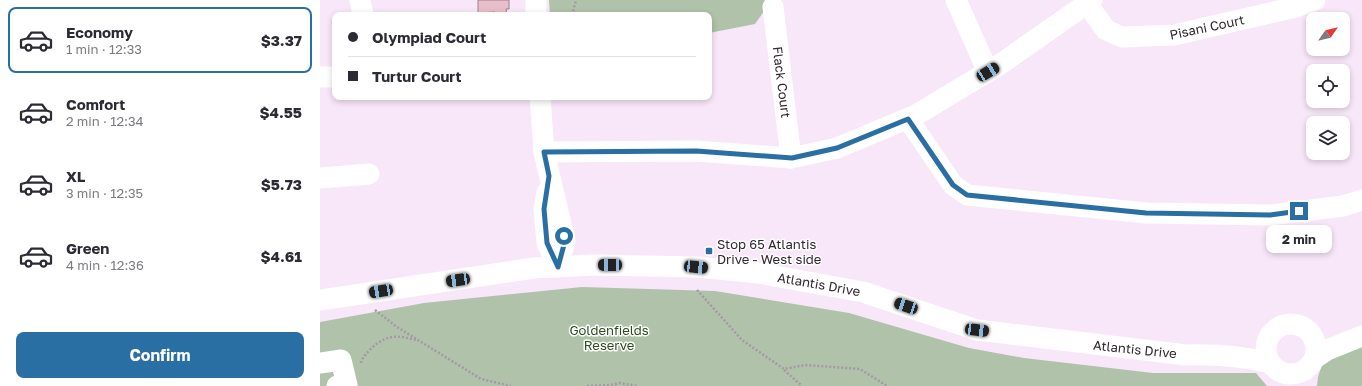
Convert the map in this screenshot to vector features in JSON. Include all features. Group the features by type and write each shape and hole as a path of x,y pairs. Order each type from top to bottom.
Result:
{"street":[{"path":"360,0 362,12"},
{"path":"536,0 536,12"},
{"path":"956,0 988,72"},
{"path":"544,152 696,151 792,158 837,148 908,119 988,72 1089,2"},
{"name":"Pisani Court","path":"1089,2 1106,30 1122,37 1174,35 1301,2"},
{"name":"Flack Court","path":"772,7 792,158"},
{"path":"320,77 332,77"},
{"path":"540,100 544,152 565,241 558,267"},
{"path":"908,119 953,185 967,195 1146,213 1270,215 1343,206 1362,200"},
{"path":"320,178 369,174"},
{"name":"Atlantis Drive","path":"320,300 534,268 595,265 696,267 758,273 863,292 977,330 1186,355 1217,354 1248,358 1280,374"},
{"path":"1308,371 1316,354 1316,344 1313,335 1301,325 1287,324 1277,328 1271,333 1266,344 1266,352 1280,374 1297,374 1308,371 1327,350 1362,336"},
{"path":"1310,332 1327,336 1362,336"},
{"name":"Atlantis Drive","path":"1217,354 1246,348 1269,339"},
{"path":"320,363 342,360 346,385 337,386"}],"path":[{"path":"573,12 576,0"},
{"path":"697,290 742,340 784,369 802,386"},
{"path":"372,308 397,327 481,378 511,386"},
{"path":"361,365 361,361 375,345 388,338 402,337 419,340"},
{"path":"784,369 805,365 860,369 887,386"},
{"path":"587,386 619,383 638,386"}],"green space":[{"path":"549,0 772,0 755,24 712,32 712,12 550,12"},
{"name":"Goldenfields Reserve","path":"582,287 715,291 849,313 969,348 1024,358 1153,373 1256,373 1267,386 320,386 320,322 424,303"},
{"path":"1362,336 1362,386 1317,386 1318,377 1327,348"}],"building":[{"path":"478,0 509,0 509,9 506,9 506,12 478,12"}],"place":[{"name":"Stop 65 Atlantis Drive - West side","path":"709,251"}],"route":[{"path":"564,236 565,241 558,267 547,243 544,209 549,176 544,152 696,151 792,158 837,148 908,119 953,185 967,195 1146,213 1270,215 1299,211"}]}
